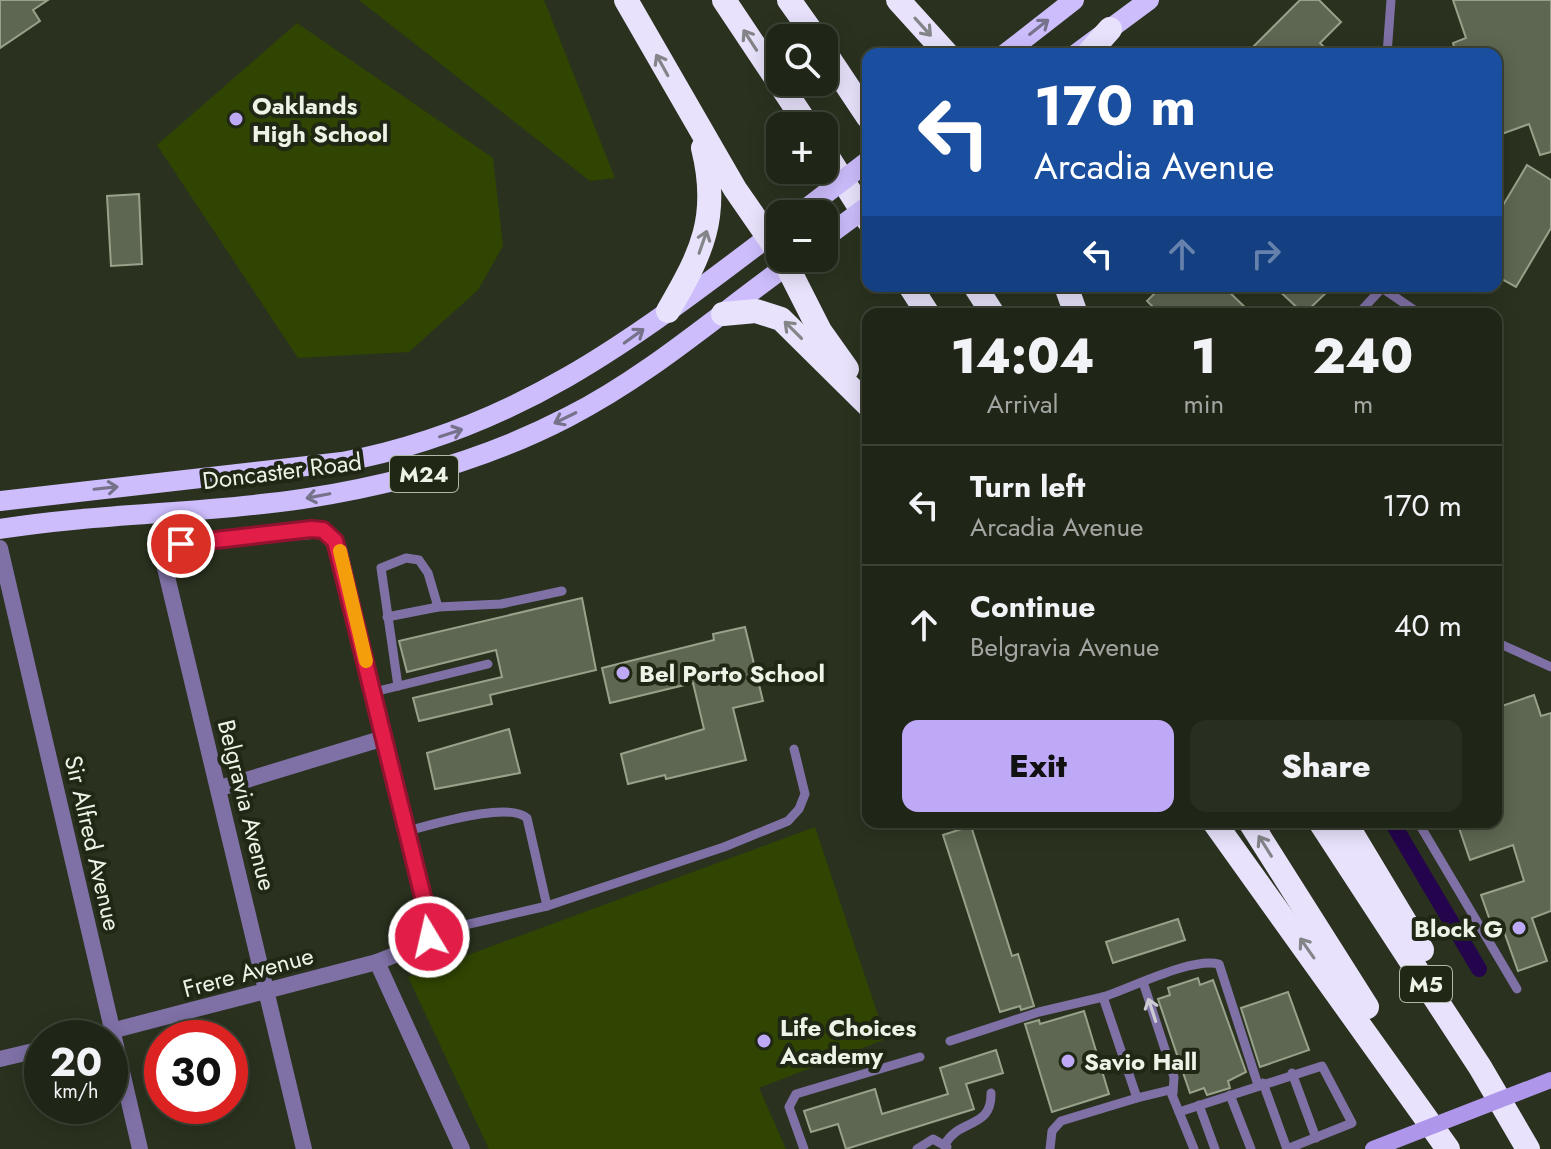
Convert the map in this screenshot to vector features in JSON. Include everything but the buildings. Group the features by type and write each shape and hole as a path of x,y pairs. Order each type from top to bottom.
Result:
{"highway":[{"path":"626,0 699,130 766,226"},
{"path":"724,0 799,112"},
{"path":"789,0 806,24"},
{"path":"898,0 942,48"},
{"path":"1093,48 1110,29"},
{"path":"838,72 862,108"},
{"path":"668,311 700,254 708,228 709,182 699,130"},
{"path":"838,173 862,211"},
{"path":"793,272 820,331 862,389"},
{"path":"723,314 756,311 781,319 862,399"},
{"path":"1218,828 1448,1149"},
{"name":"M5","path":"1254,828 1454,1149"},
{"name":"M5","path":"1324,828 1480,1067 1528,1149"},
{"path":"1349,828 1428,960 1480,1067"}],"main road":[{"path":"1013,48 1074,0"},
{"path":"1084,48 1149,0"},
{"path":"816,200 862,166"},
{"path":"838,228 862,210"},
{"name":"Doncaster Road","path":"0,501 342,462 411,446 474,426 551,389 668,311 766,259"},
{"name":"Doncaster Road","path":"0,529 90,516 300,499 408,478 482,455 567,418 633,380 723,314 766,268"}],"street":[{"name":"Belgravia Avenue","path":"304,1149 165,568 169,552 181,544 318,529 335,541 407,831 426,940"},
{"name":"Sir Alfred Avenue","path":"0,548 109,1020"},
{"path":"220,788 384,738"},
{"name":"Frere Avenue","path":"128,1027 377,962 426,940"},
{"path":"377,962 462,1149"},
{"path":"0,1059 24,1053"},
{"path":"1373,1149 1551,1080"},
{"name":"Sir Alfred Avenue","path":"128,1098 140,1149"}],"lane":[{"path":"1387,48 1391,0"},
{"path":"1364,308 1378,292"},
{"path":"1390,292 1412,308"},
{"path":"398,686 381,568 406,558 424,565 438,607"},
{"path":"387,617 438,607 501,604 562,591"},
{"path":"1502,645 1551,667"},
{"path":"374,692 488,664"},
{"path":"426,940 547,906 711,852 788,821 799,809 805,794 794,749"},
{"path":"407,831 502,811 524,814 547,906"},
{"path":"1422,828 1517,989"},
{"path":"950,1041 1039,1012 1103,997 1206,963 1219,964 1260,1084 1287,1149 1348,1126 1352,1120 1322,1066 1292,1073 1260,1084 1230,1095 1179,1112"},
{"path":"1143,982 1174,1077 1173,1093 1194,1149"},
{"path":"1103,997 1137,1098"},
{"path":"804,1149 789,1107 796,1094 920,1057"},
{"path":"1292,1073 1316,1138"},
{"path":"1050,1149 1052,1131 1061,1121 1166,1089 1173,1093"},
{"path":"917,1149 933,1139 947,1146 960,1129 987,1115 992,1107 991,1093"},
{"path":"1230,1095 1251,1149"},
{"path":"1199,1105 1215,1149"}],"green space":[{"path":"359,0 544,0 615,178 590,181"},
{"path":"297,23 493,158 503,246 478,290 409,352 298,358 157,145"},
{"path":"815,827 886,1039 759,1088 786,1149 489,1149 408,977"}],"waterway":[{"path":"1396,828 1479,969"}],"slow traffic":[{"path":"340,551 366,661"}],"place":[{"name":"Oaklands High School","path":"236,119"},
{"name":"Bel Porto School","path":"623,673"},
{"name":"Block G","path":"1519,928"},
{"name":"Life Choices Academy","path":"764,1041"},
{"name":"Savio Hall","path":"1068,1061"}],"route":[{"path":"181,544 311,529 323,530 335,541 430,925 429,937"}]}
